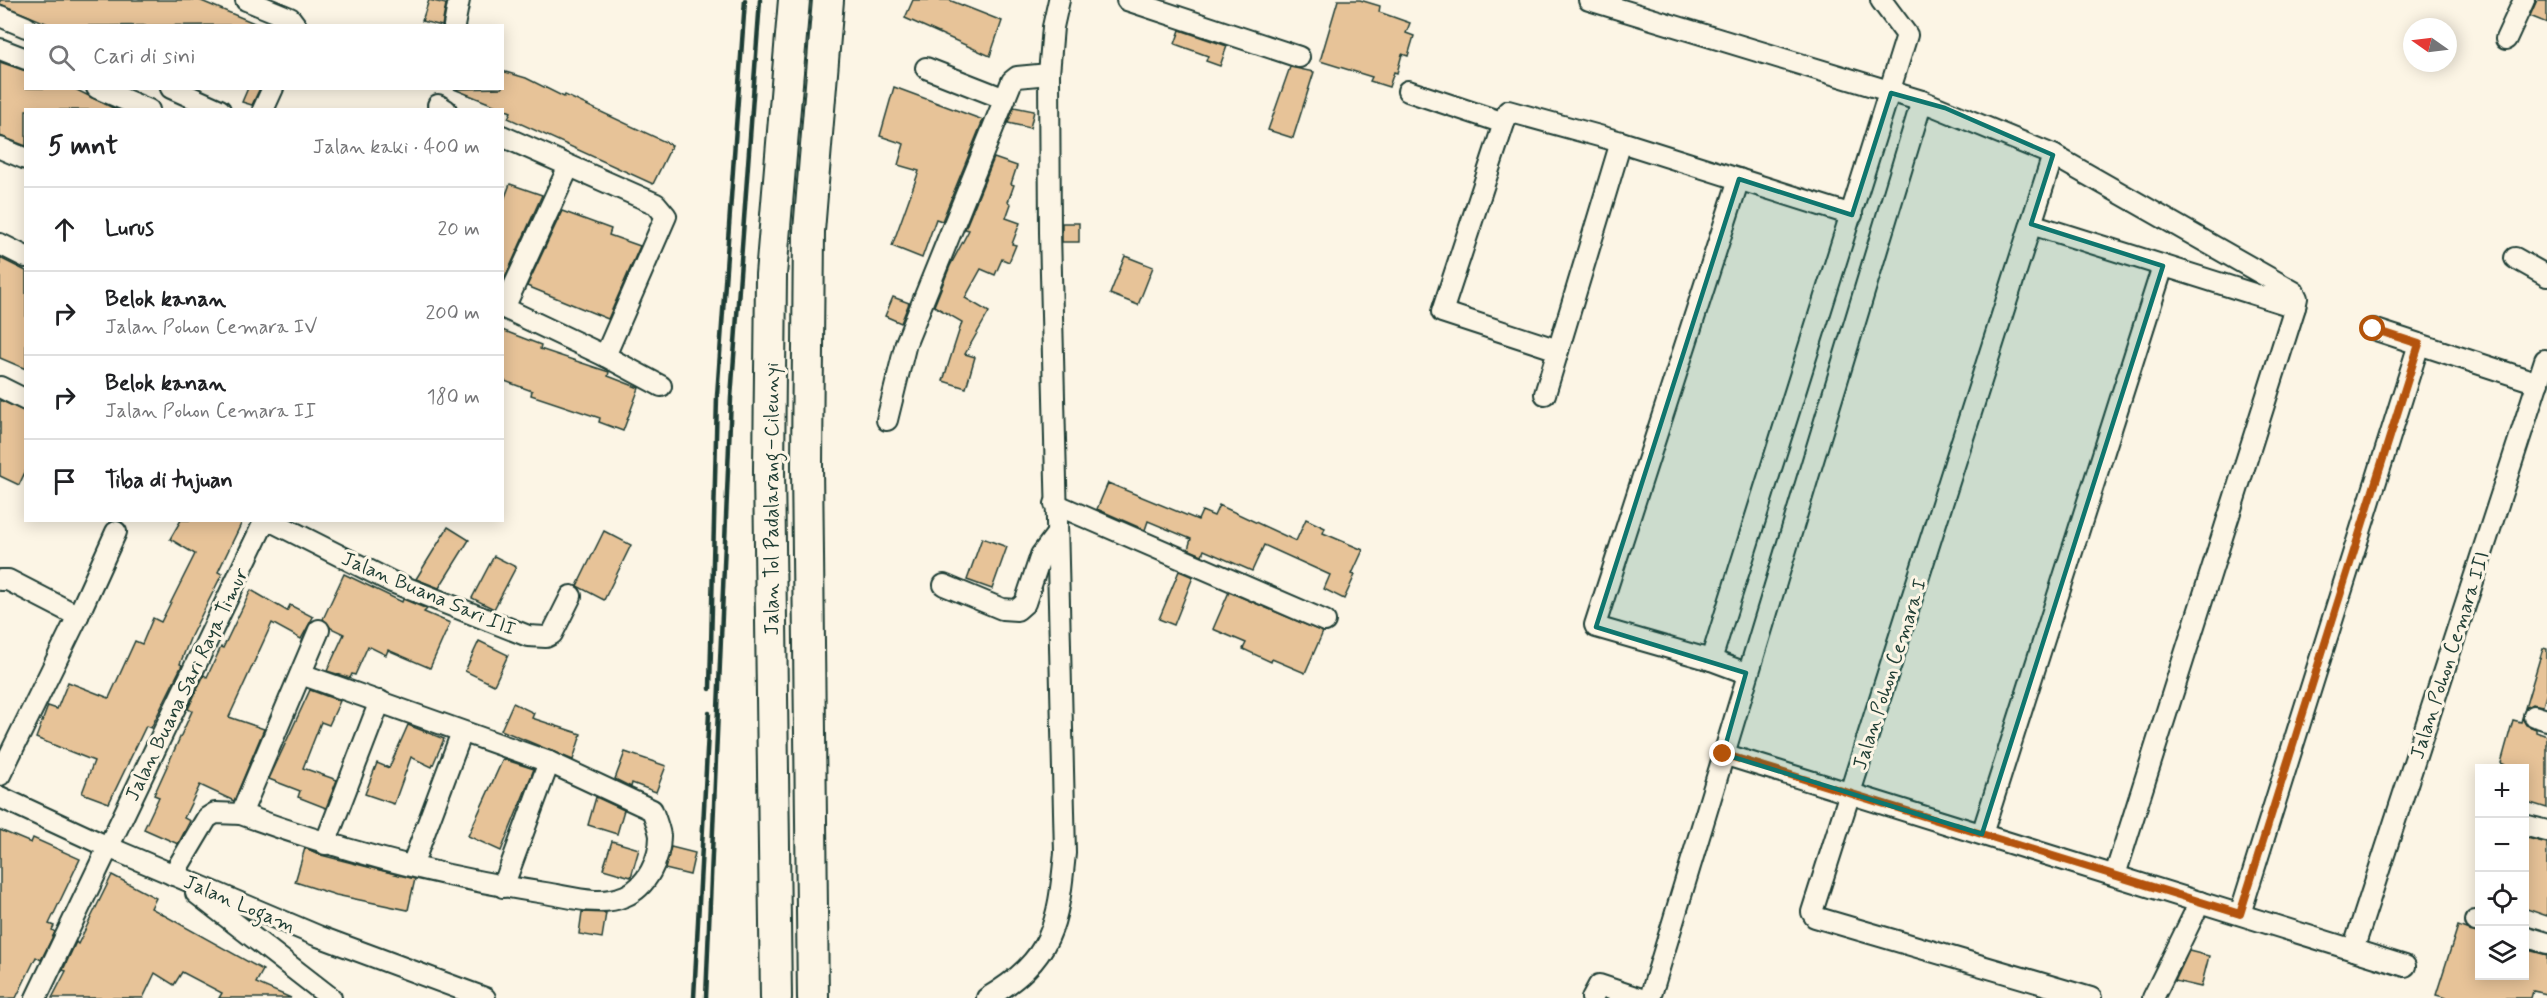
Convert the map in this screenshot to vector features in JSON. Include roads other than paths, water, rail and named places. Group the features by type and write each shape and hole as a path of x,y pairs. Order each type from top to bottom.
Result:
{"highway":[{"name":"Jalan Tol Padalarang–Cileunyi","path":"776,998 769,470 771,275 794,0"},
{"name":"Jalan Tol Padalarang–Cileunyi","path":"813,998 807,466 809,231 828,0"}],"street":[{"path":"246,0 290,18 294,24"},
{"path":"454,24 459,0"},
{"path":"987,998 1010,984 1043,951 1060,904 1065,853 1065,774 1055,504 1049,74 1053,27 1059,0"},
{"path":"1127,0 1165,6 1299,57"},
{"path":"1589,0 1945,108 2053,155 2294,292 2295,307 2115,875"},
{"path":"1711,660 1891,93 1907,35 1881,0"},
{"path":"2506,39 2524,0"},
{"path":"0,16 24,26"},
{"path":"0,49 24,58"},
{"path":"926,69 1005,99"},
{"path":"887,420 906,344 1012,81 1017,77 1049,74"},
{"path":"102,90 144,108"},
{"path":"175,90 216,108"},
{"path":"264,108 272,90"},
{"path":"1408,91 1504,123"},
{"path":"1650,998 1746,673 1922,101"},
{"path":"1558,350 1442,312 1508,111 1621,142 1852,215"},
{"path":"504,137 656,204 666,216 605,356"},
{"path":"1545,394 1621,142"},
{"path":"0,148 24,158"},
{"name":"Jalan Pohon Cemara I","path":"2053,155 1813,915 2091,998"},
{"path":"504,305 569,166"},
{"path":"1739,180 1594,625 1711,660 1746,673"},
{"path":"2031,224 2295,307"},
{"path":"0,244 24,256"},
{"path":"2516,258 2547,276"},
{"path":"1982,834 2163,266"},
{"path":"504,307 661,386"},
{"path":"2373,329 2538,383"},
{"path":"2240,914 2419,344"},
{"name":"Jalan Pohon Cemara III","path":"2353,950 2545,360"},
{"path":"0,387 24,399"},
{"path":"1055,504 1325,621"},
{"name":"Jalan Buana Sari Raya Timur","path":"36,998 266,522"},
{"name":"Jalan Buana Sari III","path":"271,522 392,582 528,636 546,637 552,634 571,596"},
{"path":"0,775 78,616 116,532"},
{"path":"944,585 1002,609 1017,610 1025,603 1041,555 1056,535"},
{"path":"0,580 8,580 78,616"},
{"path":"241,814 319,630"},
{"path":"301,674 549,762 652,810 660,836 657,858 647,879 626,896 603,902 503,887 412,866 326,844 241,814 215,813 207,818 178,877 331,998"},
{"path":"326,844 381,702"},
{"path":"412,866 462,732"},
{"path":"1723,754 2405,966"},
{"path":"503,887 549,762"},
{"name":"Jalan Logam","path":"0,797 108,847 318,936 485,998"},
{"path":"2529,826 2547,831"},
{"path":"2153,998 2199,902"},
{"path":"2529,938 2547,944"},
{"path":"1592,998 1599,985 1638,998"}],"railway":[{"path":"710,689 717,396 745,0"},
{"path":"706,998 731,398 760,0"},
{"path":"694,998 709,713"}]}
